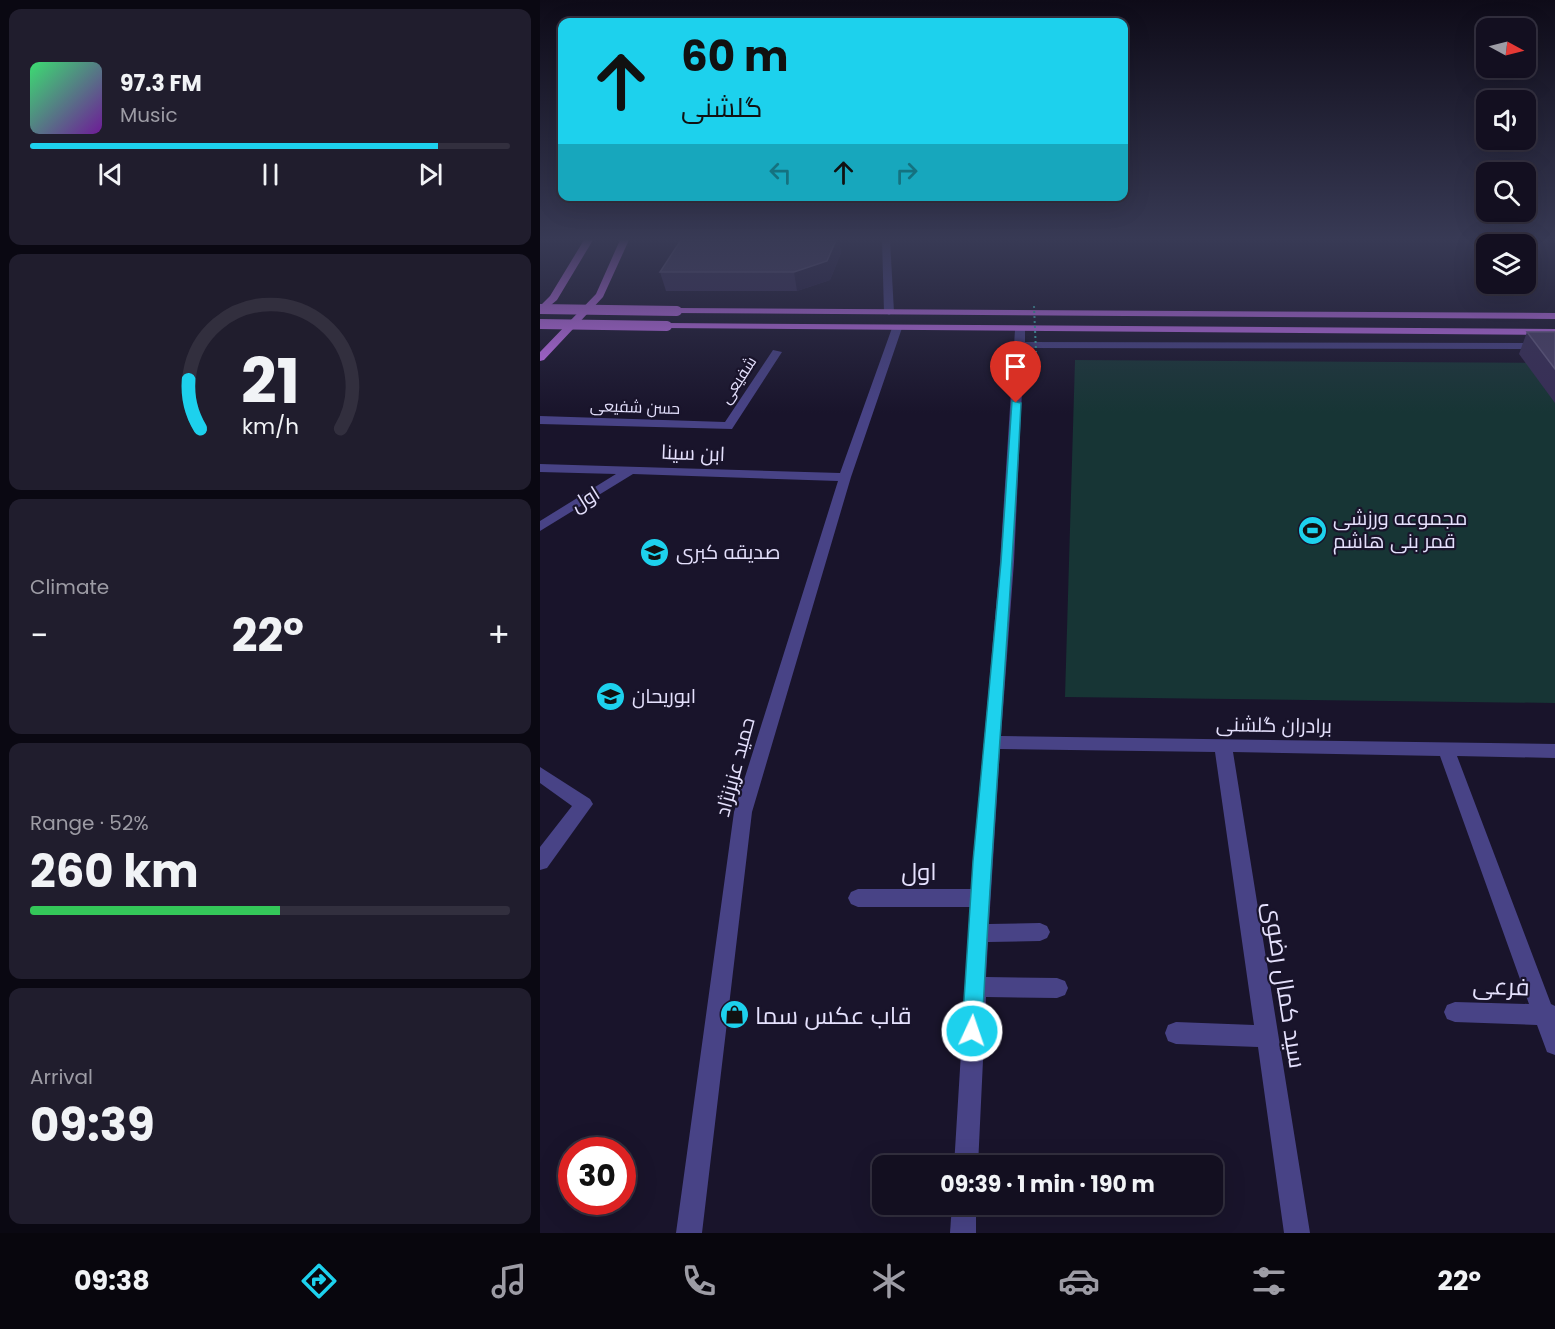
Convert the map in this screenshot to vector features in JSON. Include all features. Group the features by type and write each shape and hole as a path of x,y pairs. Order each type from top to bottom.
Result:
{"main road":[{"path":"540,310 554,298"},
{"path":"540,358 598,298"},
{"path":"540,310 1555,316"},
{"path":"540,324 1020,330 1555,332"}],"street":[{"path":"888,298 889,312"},
{"name":"حمید عزیزنژاد","path":"689,1233 743,812 845,477 897,328"},
{"path":"966,1155 974,987 1007,562 1020,330"},
{"path":"1019,345 1555,346"},
{"name":"شفیعی","path":"728,426 777,352"},
{"name":"حسن شفیعی","path":"540,420 728,426"},
{"name":"ابن سینا","path":"540,468 845,477"},
{"name":"اول","path":"540,527 631,470"},
{"name":"برادران گلشنی","path":"992,742 1555,751"},
{"name":"سید کمال رضوی","path":"1222,746 1297,1233"},
{"path":"1446,749 1550,1015 1555,1044"},
{"path":"540,774 584,804 540,862"},
{"name":"اول","path":"858,898 980,898"},
{"path":"978,933 1040,932"},
{"path":"974,987 1056,988"},
{"name":"فرعی","path":"1455,1012 1550,1015"},
{"path":"1176,1034 1267,1036"},
{"path":"963,1233 964,1215"}],"path":[{"path":"1034,306 1036,352"}],"green space":[{"name":"مجموعه ورزشی قمر بنی هاشم","path":"1075,360 1555,363 1555,703 1065,697"}],"building":[{"path":"1527,332 1555,332 1555,369"}],"place":[{"name":"مجموعه ورزشی قمر بنی هاشم","path":"1312,530"},
{"name":"صدیقه کبری","path":"655,552"},
{"name":"ابوریحان","path":"611,696"},
{"name":"قاب عکس سما","path":"734,1015"}],"route":[{"path":"972,1031 982,861 1007,562 1016,403"}]}
